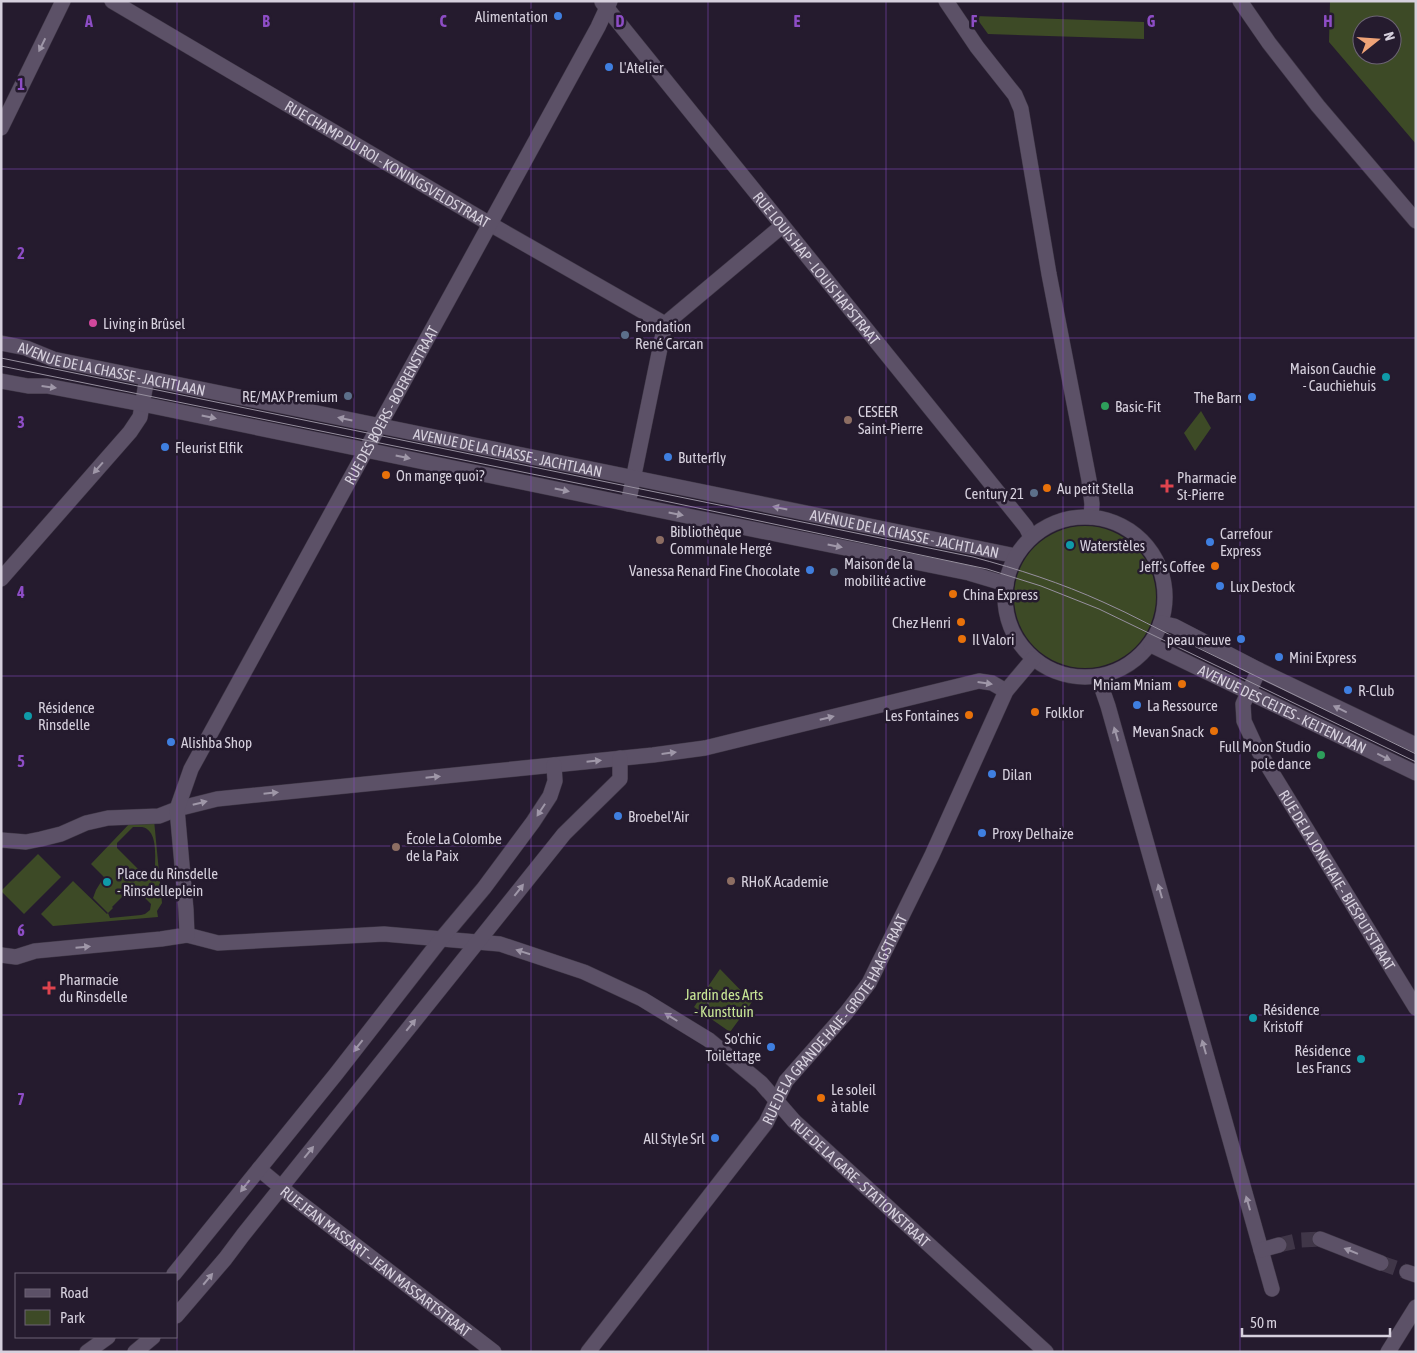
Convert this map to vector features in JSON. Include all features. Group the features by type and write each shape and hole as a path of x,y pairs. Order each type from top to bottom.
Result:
{"street":[{"path":"1,128 63,1"},
{"name":"RUE CHAMP DU ROI - KONINGSVELDSTRAAT","path":"112,1 490,224 665,324"},
{"path":"946,1 977,47 1015,96 1021,109 1049,274 1089,480 1092,504 1091,517"},
{"path":"1240,1 1269,43 1318,106 1416,222"},
{"name":"RUE DES BOERS - BOERENSTRAAT","path":"177,809 191,769 598,26 606,4"},
{"name":"RUE LOUIS HAP - LOUIS HAPSTRAAT","path":"606,4 782,226 1026,527 1031,538"},
{"path":"628,504 665,324 782,226"},
{"name":"AVENUE DE LA CHASSE - JACHTLAAN","path":"1,343 25,348 53,359 1016,556"},
{"path":"1,579 130,432 140,417 147,378"},
{"name":"AVENUE DE LA CHASSE - JACHTLAAN","path":"1,381 28,386 47,386 142,404 969,573 1006,584"},
{"path":"1091,517 1114,522 1130,530 1139,538 1160,568 1165,592 1165,605 1161,623 1147,650 1128,665 1118,670 1098,677 1082,678 1064,675 1042,666 1033,659 1017,640 1007,617 1005,605 1006,584 1010,567 1019,551 1031,538 1059,521 1091,517"},
{"name":"AVENUE DES CELTES - KELTENLAAN","path":"1161,623 1174,626 1259,670 1416,745"},
{"name":"AVENUE DES CELTES - KELTENLAAN","path":"1151,645 1416,773"},
{"name":"RUE DE LA GRANDE HAIE - GROTE HAAGSTRAAT","path":"588,1352 766,1123 786,1081 846,1013 868,983 932,855 1006,691 1033,659"},
{"name":"RUE DE LA JONCHAIE - BIESPUTSTRAAT","path":"1259,670 1243,704 1244,721 1255,745 1416,1008"},
{"path":"1098,677 1108,706 1272,1289"},
{"path":"1,840 26,842 41,840 86,823 108,818 159,816 177,809 222,798 705,748 979,681 992,683 1006,691"},
{"path":"178,1314 225,1259 564,834 620,779 620,758"},
{"path":"175,1273 484,888 550,796 555,781 554,765"},
{"path":"1,955 16,958 35,951 187,935 177,809"},
{"name":"RUE DE LA GARE - STATIONSTRAAT","path":"187,935 218,943 384,934 500,944 584,972 642,999 708,1040 761,1083 794,1121 1046,1352"},
{"name":"RUE JEAN MASSART - JEAN MASSARTSTRAAT","path":"259,1169 494,1352"},
{"path":"1320,1239 1381,1263"},
{"path":"1262,1250 1279,1246"},
{"path":"1388,1352 1416,1307"},
{"path":"135,1352 152,1338"},
{"path":"87,1352 108,1343"}],"green space":[{"path":"1330,1 1416,1 1416,144 1329,42"},
{"path":"975,16 1144,22 1144,39 988,34"},
{"path":"1201,411 1211,428 1195,451 1184,433"},
{"path":"1085,526 1099,527 1112,531 1135,547 1151,570 1155,583 1155,611 1151,624 1135,647 1112,663 1099,667 1085,668 1071,667 1058,663 1035,647 1019,624 1015,611 1014,597 1015,583 1019,570 1035,547 1058,531 1071,527"},
{"path":"154,820 162,903 157,911 158,917 53,926 41,914 73,881 108,913 93,898 104,877 91,864 132,821","holes":["133,827 147,829 153,838 155,868 150,874 144,875 117,848 117,843","133,886 151,904 150,910 145,914 110,918 108,913"]},
{"path":"38,854 61,877 24,914 1,891"},
{"name":"Jardin des Arts - Kunsttuin","path":"720,969 752,1002 730,1032 694,1007"}],"tunnel":[{"path":"1279,1245 1301,1240 1320,1239"},
{"path":"1381,1263 1407,1272"}],"tram line":[{"path":"1,358 973,557 1055,583 1114,607 1416,754"},
{"path":"1,366 660,500 987,569 1041,586 1099,609 1416,762"}],"place":[{"name":"Alimentation","path":"558,16"},
{"name":"L'Atelier","path":"609,67"},
{"name":"Living in Brûsel","path":"93,323"},
{"name":"Fondation René Carcan","path":"625,335"},
{"name":"Maison Cauchie - Cauchiehuis","path":"1386,377"},
{"name":"RE/MAX Premium","path":"348,396"},
{"name":"The Barn","path":"1252,397"},
{"name":"Basic-Fit","path":"1105,406"},
{"name":"CESEER Saint-Pierre","path":"848,420"},
{"name":"Fleurist Elfik","path":"165,447"},
{"name":"Butterfly","path":"668,457"},
{"name":"On mange quoi?","path":"386,475"},
{"name":"Pharmacie St-Pierre","path":"1167,486"},
{"name":"Au petit Stella","path":"1047,488"},
{"name":"Century 21","path":"1034,493"},
{"name":"Bibliothèque Communale Hergé","path":"660,540"},
{"name":"Carrefour Express","path":"1210,542"},
{"name":"Waterstèles","path":"1070,545"},
{"name":"Jeff’s Coffee","path":"1215,566"},
{"name":"Vanessa Renard Fine Chocolate","path":"810,570"},
{"name":"Maison de la mobilité active","path":"834,572"},
{"name":"Lux Destock","path":"1220,586"},
{"name":"China Express","path":"953,594"},
{"name":"Chez Henri","path":"961,622"},
{"name":"Il Valori","path":"962,639"},
{"name":"peau neuve","path":"1241,639"},
{"name":"Mini Express","path":"1279,657"},
{"name":"Mniam Mniam","path":"1182,684"},
{"name":"R-Club","path":"1348,690"},
{"name":"La Ressource","path":"1137,705"},
{"name":"Folklor","path":"1035,712"},
{"name":"Les Fontaines","path":"969,715"},
{"name":"Résidence Rinsdelle","path":"28,716"},
{"name":"Mevan Snack","path":"1214,731"},
{"name":"Alishba Shop","path":"171,742"},
{"name":"Full Moon Studio pole dance","path":"1321,755"},
{"name":"Dilan","path":"992,774"},
{"name":"Broebel'Air","path":"618,816"},
{"name":"Proxy Delhaize","path":"982,833"},
{"name":"École La Colombe de la Paix","path":"396,847"},
{"name":"RHoK Academie","path":"731,881"},
{"name":"Place du Rinsdelle - Rinsdelleplein","path":"107,882"},
{"name":"Pharmacie du Rinsdelle","path":"49,988"},
{"name":"Résidence Kristoff","path":"1253,1018"},
{"name":"So'chic Toilettage","path":"771,1047"},
{"name":"Résidence Les Francs","path":"1361,1059"},
{"name":"Le soleil à table","path":"821,1098"},
{"name":"All Style Srl","path":"715,1138"}]}
